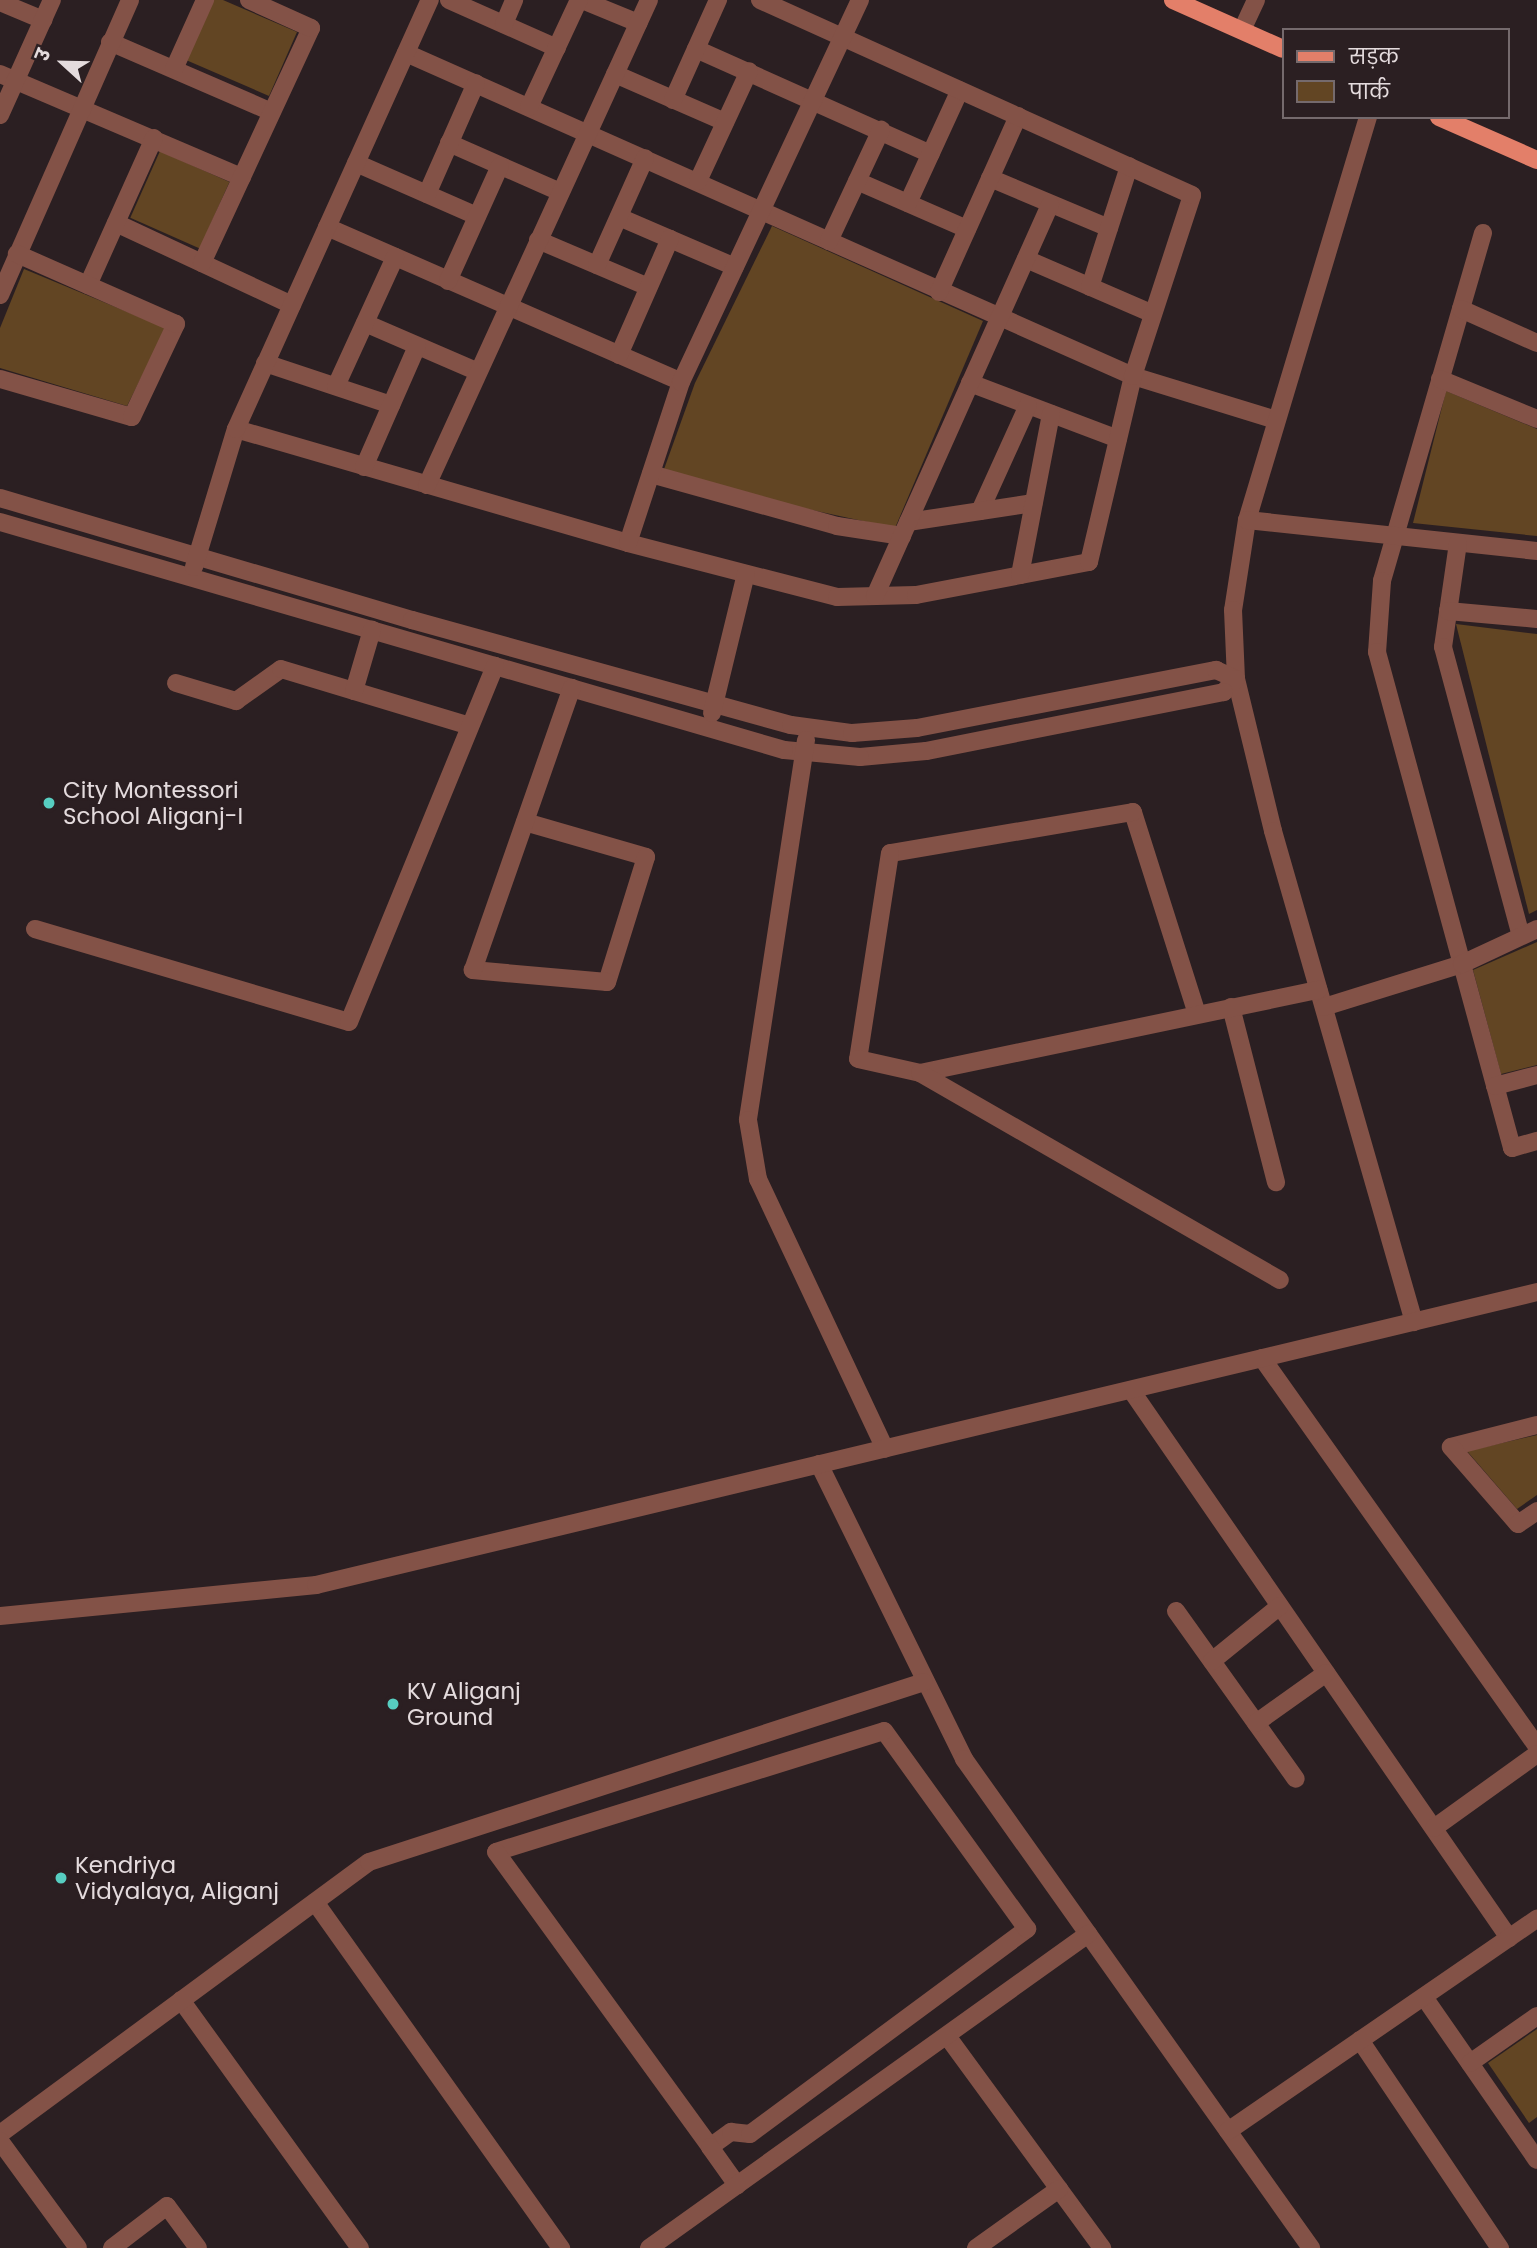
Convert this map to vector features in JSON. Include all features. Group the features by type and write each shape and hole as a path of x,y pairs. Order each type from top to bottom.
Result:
{"main road":[{"path":"1173,0 1282,49"},
{"path":"1444,119 1537,160"}],"street":[{"path":"0,115 8,77 43,20 51,0"},
{"path":"0,295 11,257 130,0"},
{"path":"174,69 205,0"},
{"path":"202,263 311,28 249,0"},
{"path":"191,577 236,429 430,0"},
{"path":"450,0 557,48"},
{"path":"504,24 514,0"},
{"path":"529,107 580,0 638,23"},
{"path":"427,485 649,0"},
{"path":"673,100 718,0"},
{"path":"236,429 628,543 837,597 916,595 1089,562 1133,376 1192,195 760,0"},
{"path":"628,543 681,382 860,0"},
{"path":"1242,30 1256,0"},
{"path":"0,2 43,20"},
{"path":"110,41 272,112"},
{"path":"696,49 814,99 930,154"},
{"path":"406,52 698,181 999,319 1133,376 1276,420"},
{"path":"698,181 749,71"},
{"path":"615,74 725,122"},
{"path":"8,77 242,177"},
{"path":"427,194 476,83"},
{"path":"908,204 960,90"},
{"path":"939,292 1018,116"},
{"path":"1367,119 1247,520 1233,610 1236,679 1318,990 1414,1322"},
{"path":"830,241 881,130"},
{"path":"88,285 154,138"},
{"path":"449,143 560,192"},
{"path":"597,265 645,158"},
{"path":"356,163 477,216"},
{"path":"448,281 500,166"},
{"path":"1090,287 1129,166"},
{"path":"990,178 1109,228"},
{"path":"857,181 967,229"},
{"path":"875,596 1051,204"},
{"path":"619,217 735,267"},
{"path":"116,223 292,305"},
{"path":"327,227 681,382"},
{"path":"1483,233 1382,581 1377,652 1512,1147 1537,1141"},
{"path":"619,355 670,239"},
{"path":"538,240 648,287"},
{"path":"0,379 132,417 176,324 88,285 11,257"},
{"path":"336,386 395,257"},
{"path":"1026,259 1153,314"},
{"path":"1461,309 1537,344"},
{"path":"365,323 478,372"},
{"path":"364,467 417,346"},
{"path":"265,363 391,405"},
{"path":"1440,379 1537,419"},
{"path":"970,383 1118,439"},
{"path":"980,511 1028,405"},
{"path":"1020,575 1051,414"},
{"path":"651,474 837,526 905,529 980,511 1034,503"},
{"path":"0,498 714,703 808,727 852,733 916,728 1216,670 1236,679"},
{"path":"1247,520 1537,551"},
{"path":"0,522 708,728 804,752 860,757 926,751 1224,692 1236,679"},
{"path":"1324,1007 1462,964 1529,933 1443,647 1458,543"},
{"path":"708,728 746,574"},
{"path":"1448,611 1537,620"},
{"path":"354,691 372,630"},
{"path":"35,929 349,1022 495,666"},
{"path":"176,683 236,701 281,669 470,726"},
{"path":"525,822 646,857 607,982 473,970 572,688"},
{"path":"808,727 748,1121 758,1179 885,1449"},
{"path":"1196,1014 1133,812 890,853 858,1059 920,1073 1280,1280"},
{"path":"920,1073 1318,990"},
{"path":"1231,1007 1276,1182"},
{"path":"1495,1086 1537,1075"},
{"path":"0,1616 316,1586 1537,1292"},
{"path":"1262,1358 1537,1746"},
{"path":"1131,1390 1509,1938"},
{"path":"1537,1425 1451,1447 1518,1524 1537,1511"},
{"path":"819,1464 964,1759 1311,2248"},
{"path":"1212,1661 1280,1606"},
{"path":"1176,1611 1296,1779"},
{"path":"1256,1723 1326,1672"},
{"path":"0,2134 369,1862 924,1682"},
{"path":"710,2147 731,2132 750,2134 1027,1929 884,1731 496,1852 737,2185"},
{"path":"1434,1828 1537,1754"},
{"path":"315,1902 561,2248"},
{"path":"1228,2131 1537,1919"},
{"path":"649,2248 1088,1934"},
{"path":"1424,1997 1470,2063 1531,2137 1537,2160"},
{"path":"181,2000 360,2248"},
{"path":"1470,2063 1537,2016"},
{"path":"947,2036 1102,2248"},
{"path":"1360,2040 1500,2248"},
{"path":"0,2141 78,2248"},
{"path":"976,2248 996,2243 1059,2189"},
{"path":"112,2248 167,2206 198,2248"}],"green space":[{"path":"212,0 223,0 297,32 269,96 186,60"},
{"path":"160,151 229,182 200,249 130,218"},
{"path":"772,226 983,321 895,528 775,502 663,472 695,383"},
{"path":"24,269 166,328 127,406 0,368 0,328"},
{"path":"1446,391 1537,429 1537,536 1413,523"},
{"path":"1456,624 1537,634 1537,910 1529,914"},
{"path":"1537,942 1537,1065 1501,1074 1473,970"},
{"path":"1537,1435 1537,1495 1517,1509 1467,1451"},
{"path":"1537,2029 1537,2117 1529,2123 1488,2063"}],"place":[{"name":"City Montessori School Aliganj-I","path":"49,803"},
{"name":"KV Aliganj Ground","path":"393,1704"},
{"name":"Kendriya Vidyalaya, Aliganj","path":"61,1878"}]}
